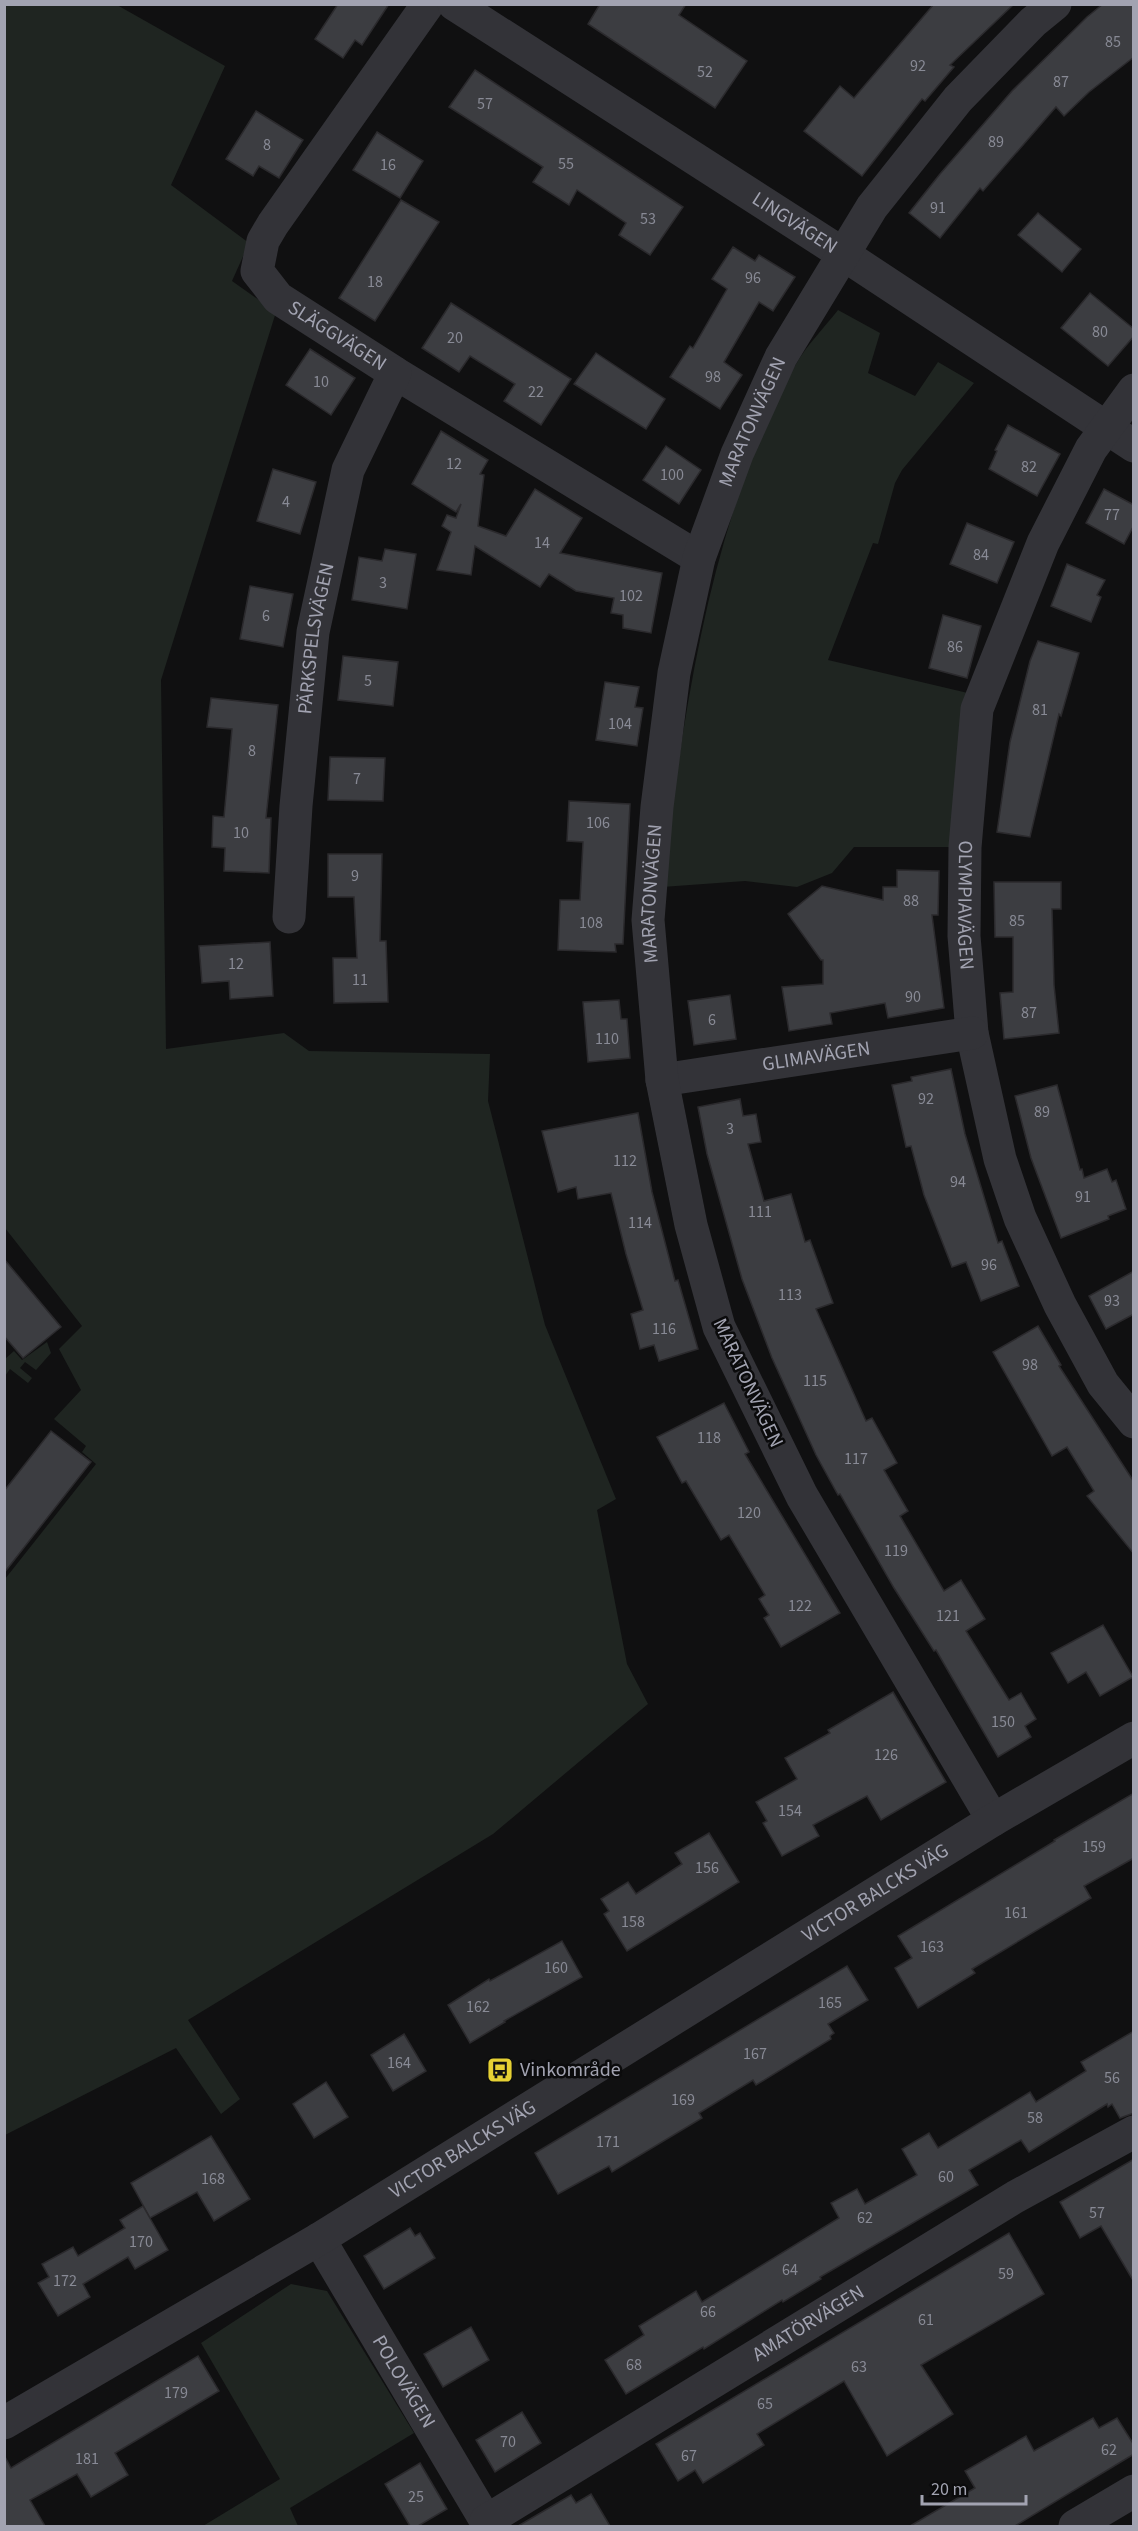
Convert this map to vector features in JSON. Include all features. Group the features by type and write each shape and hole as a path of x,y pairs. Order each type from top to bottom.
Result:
{"street":[{"name":"SLÄGGVÄGEN","path":"428,4 273,224 263,241 257,271 278,298 395,373 699,558"},
{"name":"LINGVÄGEN","path":"454,4 843,254 1134,446"},
{"name":"MARATONVÄGEN","path":"993,1820 802,1496 719,1328 691,1225 662,1080 648,920 657,807 674,673 699,558 737,454 782,357 872,207 958,99 1033,22 1055,4"},
{"name":"PÄRKSPELSVÄGEN","path":"289,917 296,806 313,632 348,470 395,373"},
{"name":"OLYMPIAVÄGEN","path":"1134,390 1091,449 1043,543 977,709 965,847 964,936 972,1034 1000,1159 1020,1218 1060,1305 1103,1384 1134,1422"},
{"name":"GLIMAVÄGEN","path":"662,1080 972,1034"},
{"name":"VICTOR BALCKS VÄG","path":"4,2423 319,2239 993,1820 1134,1738"},
{"name":"AMATÖRVÄGEN","path":"487,2524 1015,2197 1134,2132"},
{"name":"POLOVÄGEN","path":"319,2239 487,2524"},
{"path":"1075,2526 1134,2491"}],"shaded area":[{"path":"5,5 117,5 225,66 171,185 249,243 232,281 276,312 161,680 166,1049 284,1033 309,1051 490,1054 488,1101 545,1325 616,1499 597,1510 627,1664 648,1704 493,1834 188,2020 240,2099 221,2114 176,2048 5,2135 5,1579 96,1464 82,1452 86,1446 54,1419 81,1390 59,1349 82,1326 5,1228"},
{"path":"838,310 880,333 868,373 915,396 938,362 974,383 902,470 895,483 878,544 873,543 828,660 972,694 949,847 854,847 832,873 797,887 745,881 662,887 691,686 721,551 766,423 800,357"},
{"path":"47,1342 51,1353 36,1370 25,1362 20,1368 32,1378 28,1383 10,1369 5,1376 5,1359 14,1351 22,1360"},
{"path":"291,2284 327,2291 414,2433 290,2508 298,2526 203,2526 280,2479 201,2343"}],"building":[{"path":"338,4 389,4 362,45 355,40 343,58 315,39"},
{"path":"600,4 686,4 679,15 747,61 715,108 588,24"},
{"path":"934,4 1014,4 950,65 954,67 925,101 922,99 862,176 804,131 840,86 854,98"},
{"path":"1103,4 1134,4 1134,57 1089,92 1064,116 1056,107 983,191 980,188 940,238 909,213 1012,91"},
{"path":"475,70 683,207 650,255 619,235 626,223 577,190 569,205 533,182 543,167 449,107"},
{"path":"256,111 303,140 279,178 259,166 253,176 226,159"},
{"path":"377,132 423,161 400,198 353,170"},
{"path":"401,200 439,222 375,321 339,298"},
{"path":"1038,213 1081,249 1062,272 1018,235"},
{"path":"733,247 755,261 759,255 795,277 773,311 759,302 724,362 742,375 720,409 670,377 690,346 693,348 727,289 712,279"},
{"path":"1090,293 1134,329 1134,336 1108,366 1061,328"},
{"path":"451,303 571,379 541,425 504,401 515,384 470,356 459,372 422,348"},
{"path":"310,349 355,378 331,415 286,385"},
{"path":"596,353 665,399 646,429 574,384"},
{"path":"1008,425 1060,454 1037,496 989,469 997,451 995,450"},
{"path":"441,431 488,460 480,474 484,475 478,526 506,536 535,489 582,518 560,553 662,573 651,633 623,628 623,615 611,613 614,598 576,591 549,574 540,587 475,546 471,575 437,570 451,532 442,526 447,515 456,518 461,504 456,512 412,484"},
{"path":"666,446 701,470 679,504 643,480"},
{"path":"273,469 316,482 300,534 257,521"},
{"path":"1104,489 1134,505 1134,525 1124,544 1086,523"},
{"path":"967,523 1014,542 997,583 950,564"},
{"path":"385,549 416,554 407,609 352,600 359,557 382,561"},
{"path":"1067,564 1105,580 1097,595 1101,597 1091,622 1051,606"},
{"path":"250,586 293,594 283,647 240,639"},
{"path":"943,615 981,626 967,678 929,668"},
{"path":"1038,641 1079,653 1061,716 1059,714 1030,837 997,832 1010,742 1030,661"},
{"path":"343,656 398,662 393,706 338,700"},
{"path":"605,682 639,687 635,707 643,708 637,746 596,740"},
{"path":"211,698 278,705 266,818 271,818 269,873 224,871 225,848 212,847 213,816 224,817 232,729 207,727"},
{"path":"330,757 385,758 383,801 328,800"},
{"path":"569,801 630,804 623,944 615,944 616,952 558,950 560,900 580,900 583,842 567,841"},
{"path":"328,854 382,854 380,941 386,941 388,1002 334,1003 333,958 357,958 354,897 328,897"},
{"path":"897,870 939,871 938,915 932,915 944,1008 888,1018 885,1003 830,1013 832,1024 789,1031 782,987 823,984 823,960 788,914 822,886 883,900 883,887 897,887"},
{"path":"994,882 1061,882 1061,909 1052,909 1054,985 1059,1033 1004,1039 1000,993 1013,992 1013,937 995,937"},
{"path":"270,942 273,996 230,999 229,981 202,983 199,946"},
{"path":"730,995 736,1039 694,1045 688,1001"},
{"path":"619,1000 621,1019 627,1019 630,1058 588,1062 583,1002"},
{"path":"951,1069 965,1134 998,1243 1002,1241 1019,1286 981,1301 966,1262 952,1267 924,1195 911,1146 906,1147 892,1085 912,1081 911,1077"},
{"path":"1057,1085 1084,1178 1107,1169 1112,1182 1116,1180 1126,1209 1108,1216 1109,1219 1061,1238 1031,1158 1015,1096"},
{"path":"740,1099 743,1116 756,1114 761,1142 748,1144 764,1201 791,1194 805,1242 810,1240 833,1303 816,1309 866,1421 872,1418 897,1463 884,1470 908,1511 900,1516 944,1591 961,1580 985,1619 966,1631 1009,1700 1021,1693 1036,1719 1025,1726 1031,1737 998,1757 936,1650 934,1651 894,1588 840,1494 838,1495 816,1455 772,1358 742,1279 707,1154 698,1107"},
{"path":"638,1113 652,1192 675,1281 678,1280 698,1349 659,1361 654,1345 640,1349 631,1314 643,1310 611,1193 578,1199 576,1187 558,1192 542,1131"},
{"path":"4,1259 61,1327 23,1358 4,1336"},
{"path":"1134,1271 1134,1314 1106,1329 1089,1296"},
{"path":"1038,1326 1061,1365 1059,1366 1134,1482 1134,1554 1087,1496 1094,1491 1067,1447 1052,1456 993,1352"},
{"path":"724,1403 749,1452 745,1454 840,1613 781,1647 764,1618 769,1615 759,1599 765,1595 729,1535 721,1540 686,1481 682,1483 657,1437"},
{"path":"51,1431 91,1462 4,1573 4,1491"},
{"path":"1103,1625 1133,1677 1100,1696 1086,1672 1068,1683 1051,1653"},
{"path":"893,1692 946,1782 881,1820 867,1796 813,1825 819,1836 782,1856 763,1823 767,1821 756,1802 797,1779 785,1758 830,1733 828,1730"},
{"path":"1134,1793 1134,1858 1084,1886 1091,1898 972,1969 975,1973 918,2008 895,1968 912,1958 898,1936"},
{"path":"709,1833 739,1882 627,1951 604,1914 609,1911 601,1899 628,1882 636,1894 682,1864 675,1853"},
{"path":"562,1941 582,1977 470,2043 448,2005 489,1979 490,1981"},
{"path":"847,1966 868,2000 828,2024 834,2033 830,2036 831,2039 756,2085 753,2080 699,2113 702,2118 612,2172 609,2166 558,2194 535,2153"},
{"path":"1134,2031 1134,2113 1120,2118 1112,2104 1108,2107 1107,2104 1029,2152 1021,2140 969,2170 978,2185 626,2394 605,2360 644,2335 639,2326 696,2291 702,2302 839,2218 831,2203 857,2189 865,2204 917,2175 902,2149 929,2133 938,2148 1030,2092 1036,2102 1086,2071 1081,2062"},
{"path":"404,2034 426,2071 393,2091 371,2055"},
{"path":"326,2082 348,2117 314,2138 293,2104"},
{"path":"211,2136 250,2199 214,2221 197,2192 150,2218 131,2183"},
{"path":"1134,2159 1134,2282 1101,2226 1080,2238 1060,2202"},
{"path":"143,2206 168,2250 135,2269 128,2257 83,2284 90,2297 58,2316 38,2283 49,2277 42,2264 73,2247 78,2256 125,2228 120,2220"},
{"path":"410,2228 415,2236 420,2233 435,2258 384,2289 364,2256"},
{"path":"1009,2233 1044,2294 921,2365 953,2414 887,2456 844,2381 757,2434 764,2445 703,2483 695,2470 678,2481 656,2444"},
{"path":"471,2327 489,2360 443,2387 424,2354"},
{"path":"198,2356 219,2391 115,2453 128,2475 91,2497 77,2474 30,2500 45,2526 4,2526 4,2455 11,2468"},
{"path":"522,2412 541,2443 495,2472 476,2440"},
{"path":"1093,2418 1099,2428 1117,2418 1134,2445 1134,2454 1015,2526 910,2526 975,2488 965,2471 1026,2436 1034,2451"},
{"path":"420,2463 447,2509 418,2526 410,2526 385,2484"},
{"path":"591,2494 610,2526 518,2526 571,2495 576,2503"}],"place":[{"name":"Vinkområde","path":"500,2070"}]}
